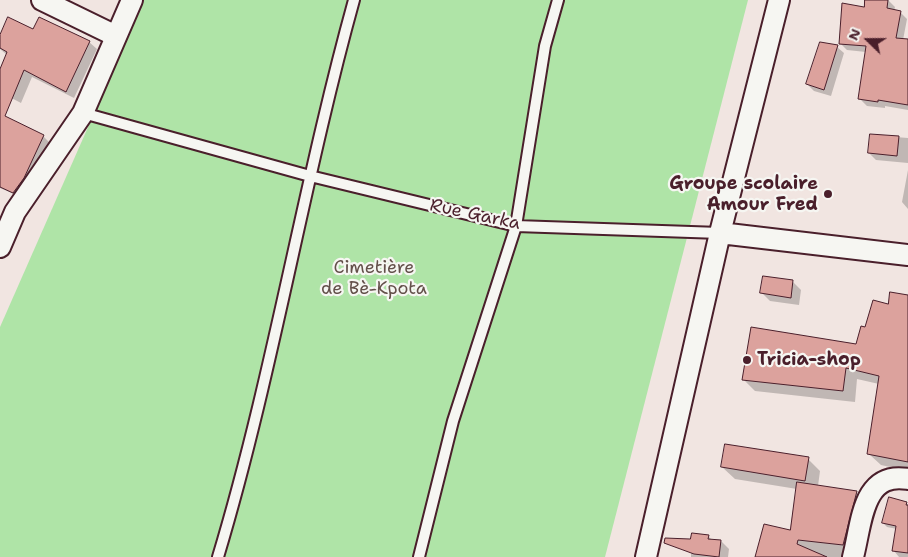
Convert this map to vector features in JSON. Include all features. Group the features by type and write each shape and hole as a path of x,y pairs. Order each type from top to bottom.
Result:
{"street":[{"path":"42,0 116,36"},
{"path":"0,247 7,209 83,113 132,0"},
{"path":"646,557 720,233 779,0"},
{"name":"Rue Garka","path":"720,233 908,255"},
{"path":"853,557 868,498 875,485 886,479 908,479"}],"lane":[{"path":"218,557 263,381 310,176 354,0"},
{"path":"419,557 453,421 516,226 545,46 558,0"},
{"name":"Rue Garka","path":"83,113 310,176 516,226 720,233"}],"green space":[{"name":"Cimetière de Bè-Kpota","path":"144,0 748,0 605,557 0,557 0,327"}],"building":[{"path":"865,0 888,0 887,8 901,11 896,38 908,39 908,105 858,99 866,46 839,44 842,3 864,7"},
{"path":"8,17 33,29 39,17 90,41 66,92 24,70 5,116 44,135 24,178 13,193 0,187 0,69 7,52 0,48 0,35"},
{"path":"820,42 838,45 824,90 806,84"},
{"path":"870,134 899,136 897,156 868,153"},
{"path":"763,276 793,280 791,298 760,293"},
{"path":"890,292 908,295 908,462 867,454 879,376 846,368 843,391 742,380 751,327 856,344 861,326 865,327 873,300 888,304"},
{"path":"725,444 809,457 805,481 721,467"},
{"path":"797,482 857,491 843,545 798,540 797,544 827,557 755,557 764,524 790,530"},
{"path":"889,497 907,502 908,553 892,551 896,526 882,523"},
{"path":"692,533 709,535 708,539 721,540 719,557 694,554 664,543 665,538 690,539"}],"place":[{"name":"Groupe scolaire Amour Fred","path":"828,194"},
{"name":"Tricia-shop","path":"747,360"}]}
